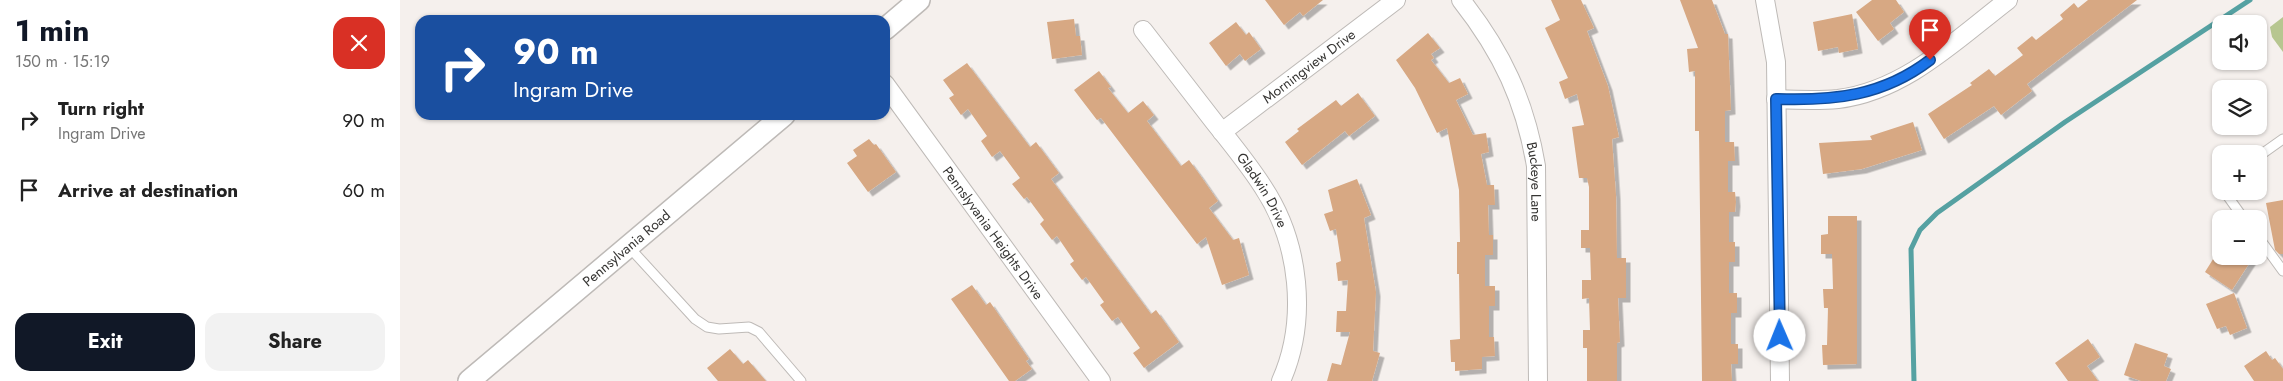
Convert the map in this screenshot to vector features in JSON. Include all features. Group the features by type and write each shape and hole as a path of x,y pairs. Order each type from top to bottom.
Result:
{"street":[{"path":"890,25 919,0"},
{"name":"Morningview Drive","path":"1222,132 1396,0"},
{"name":"Buckeye Lane","path":"1460,0 1498,54 1523,107 1530,130 1536,166 1538,381"},
{"path":"1765,0 1776,62 1780,381"},
{"path":"1776,99 1838,99 1866,93 1914,72 2008,0"},
{"name":"Gladwin Drive","path":"1143,30 1222,132 1274,205 1289,246 1297,288 1297,320 1292,347 1281,381"},
{"name":"Pennslyvania Heights Drive","path":"890,91 1101,381"},
{"name":"Pennsylvania Road","path":"469,381 778,120"}],"lane":[{"path":"2267,150 2283,139"},
{"path":"628,246 695,319 707,327 719,329 749,327 759,332 801,381"},
{"path":"2267,249 2283,271"}],"green space":[{"path":"2283,17 2283,52 2272,37 2270,27"}],"building":[{"path":"1265,0 1323,0 1303,16 1300,12 1284,25"},
{"path":"1551,0 1581,0 1594,28 1587,31 1608,86 1619,137 1612,139 1616,195 1617,258 1626,258 1626,298 1618,298 1620,342 1617,343 1617,381 1587,381 1587,348 1583,348 1583,330 1590,330 1589,298 1582,299 1582,280 1591,280 1590,248 1581,248 1581,230 1589,230 1589,187 1587,178 1579,178 1572,127 1584,125 1577,94 1565,99 1559,82 1568,78 1545,28 1560,20"},
{"path":"1680,0 1712,0 1725,34 1728,34 1731,110 1725,111 1725,142 1734,142 1735,161 1728,161 1728,192 1735,192 1736,202 1735,212 1729,212 1729,242 1735,242 1735,262 1729,262 1729,293 1737,293 1737,313 1731,313 1731,344 1738,344 1738,364 1731,364 1732,381 1702,381 1699,131 1695,131 1695,71 1689,72 1687,49 1698,48"},
{"path":"1872,0 1896,0 1904,12 1890,23 1894,29 1878,41 1856,12"},
{"path":"2088,0 2137,0 2027,84 2032,91 2001,115 1994,106 1944,139 1928,114 1972,85 1970,83 1989,69 1995,76 2023,55 2017,48 2032,36 2036,40 2063,19 2060,15 2074,3 2078,8"},
{"path":"1852,14 1858,49 1839,53 1838,47 1818,51 1813,22"},
{"path":"1074,19 1076,36 1080,36 1082,55 1052,59 1047,22"},
{"path":"1236,22 1246,35 1249,32 1261,49 1245,61 1240,54 1226,66 1209,43"},
{"path":"1428,33 1440,48 1431,54 1434,58 1431,60 1449,83 1460,78 1468,94 1456,100 1473,135 1486,133 1489,152 1481,154 1487,185 1494,185 1495,205 1488,205 1489,235 1493,235 1493,255 1485,255 1485,286 1495,286 1495,306 1489,306 1489,337 1494,337 1495,356 1482,357 1482,369 1455,371 1455,362 1451,362 1450,340 1460,339 1457,242 1460,242 1459,190 1447,128 1437,133 1415,88 1396,60"},
{"path":"967,63 1030,147 1036,142 1059,173 1051,179 1151,314 1156,310 1179,342 1144,368 1133,353 1140,348 1118,317 1112,321 1100,305 1104,302 1086,277 1082,280 1070,264 1074,261 1057,236 1052,240 1040,224 1044,220 1027,197 1024,199 1012,184 1020,178 1000,151 992,157 981,141 987,136 968,109 961,115 949,98 954,95 943,80"},
{"path":"1099,71 1111,87 1108,88 1128,113 1143,101 1154,115 1147,121 1181,166 1189,160 1218,201 1209,208 1233,240 1239,238 1249,275 1222,285 1206,237 1197,244 1101,118 1097,120 1074,90"},
{"path":"1358,93 1375,116 1349,136 1345,131 1302,165 1285,142 1299,131 1297,129 1336,100 1341,106"},
{"path":"1913,122 1922,150 1862,169 1823,174 1819,143 1872,140 1870,136"},
{"path":"869,139 874,145 876,144 896,172 868,192 847,163 857,156 853,150"},
{"path":"1357,179 1371,215 1364,218 1376,292 1373,351 1380,353 1372,381 1327,381 1332,363 1341,365 1350,332 1336,332 1337,311 1346,311 1348,280 1338,281 1336,263 1341,261 1336,229 1330,231 1324,214 1333,211 1328,190"},
{"path":"2283,200 2283,254 2279,254 2275,250 2266,203"},
{"path":"1828,216 1857,216 1857,364 1823,365 1822,345 1827,345 1828,308 1824,308 1823,289 1833,289 1832,254 1821,254 1821,235 1828,234"},
{"path":"2212,261 2212,265 2248,265 2232,290 2205,272"},
{"path":"972,285 986,305 990,302 1029,359 1026,361 1032,369 1015,381 1009,381 951,299"},
{"path":"2234,293 2247,328 2230,335 2226,326 2217,329 2206,304"},
{"path":"2088,339 2100,357 2087,366 2098,381 2068,381 2055,363"},
{"path":"2135,343 2168,354 2164,366 2171,369 2166,381 2141,381 2124,375"},
{"path":"730,349 743,364 748,360 766,381 718,381 707,368"},
{"path":"2266,351 2272,360 2275,358 2283,369 2283,381 2254,381 2244,366"}],"waterway":[{"path":"1914,381 1911,249 1920,230 1937,213 2065,122 2250,0"}],"route":[{"path":"1780,336 1776,99 1838,99 1866,93 1914,72 1930,60"}]}
